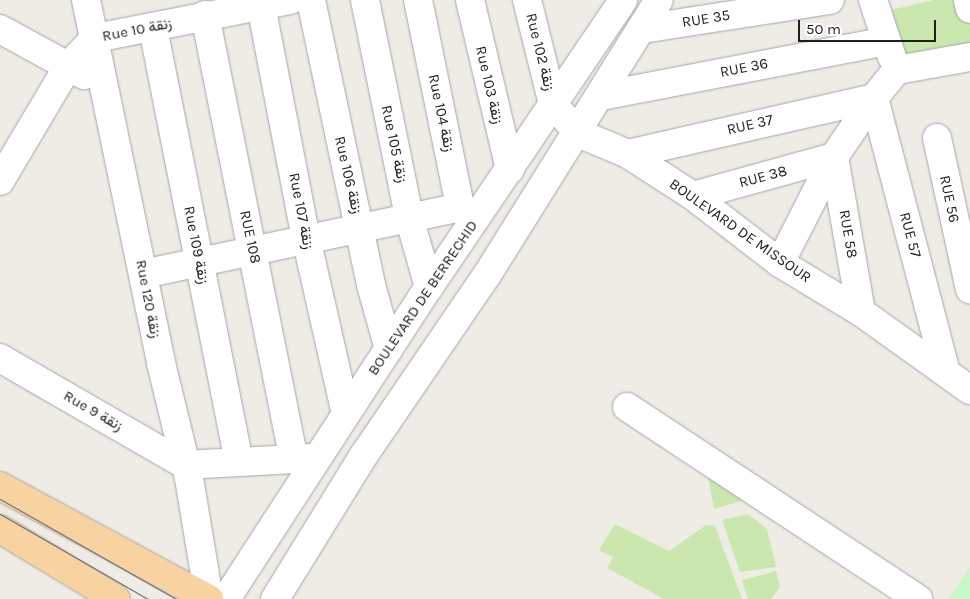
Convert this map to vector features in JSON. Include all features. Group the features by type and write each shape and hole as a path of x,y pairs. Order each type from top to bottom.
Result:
{"main road":[{"path":"0,486 209,599"},
{"path":"0,529 116,599"}],"street":[{"name":"Rue 120 زنقة","path":"86,0 96,38 104,88 185,465 209,599"},
{"name":"Rue 10 زنقة","path":"0,181 69,65 96,38 153,28 261,3 290,0"},
{"name":"Rue 106 زنقة","path":"311,0 359,228 388,349"},
{"name":"Rue 105 زنقة","path":"365,0 409,217 429,287"},
{"name":"Rue 104 زنقة","path":"418,0 467,214"},
{"name":"Rue 103 زنقة","path":"470,0 510,169"},
{"name":"Rue 102 زنقة","path":"527,0 553,104"},
{"name":"BOULEVARD DE BERRECHID","path":"226,599 305,459 346,414 429,287 467,214 510,169 623,0"},
{"path":"275,599 364,455 487,275 578,133 659,0"},
{"name":"RUE 35","path":"642,29 830,0"},
{"path":"873,0 897,70"},
{"path":"968,0 970,9"},
{"name":"Rue 107 زنقة","path":"261,3 306,238 346,414"},
{"name":"RUE 108","path":"205,15 231,155 305,459"},
{"path":"0,28 69,65 104,88"},
{"name":"Rue 109 زنقة","path":"153,28 239,462"},
{"name":"RUE 36","path":"601,96 886,41"},
{"path":"780,263 834,157 874,98 897,70 970,57"},
{"name":"RUE 37","path":"628,154 874,98"},
{"name":"RUE 57","path":"874,98 946,373"},
{"path":"553,104 578,133"},
{"name":"BOULEVARD DE MISSOUR","path":"578,133 628,154 693,196 780,263 861,312 970,390"},
{"name":"RUE 56","path":"937,138 970,289"},
{"name":"RUE 38","path":"693,196 834,157"},
{"name":"RUE 58","path":"834,157 861,312"},
{"path":"143,274 409,217 467,214"},
{"name":"Rue 9 زنقة","path":"0,358 185,465"},
{"path":"626,407 918,599"},
{"path":"185,465 364,455"}],"green space":[{"path":"934,0 965,0 970,25 970,53 905,66 891,10"},
{"path":"708,477 745,500 714,509"},
{"path":"748,514 767,529 776,567 740,572 722,520"},
{"path":"615,524 669,551 706,525 715,526 742,599 664,599 607,568 613,557 599,550"},
{"path":"970,567 970,599 949,599"},
{"path":"776,571 780,587 771,599 748,599 742,580"}],"tram line":[{"path":"0,499 176,599"},
{"path":"0,514 148,599"}]}
